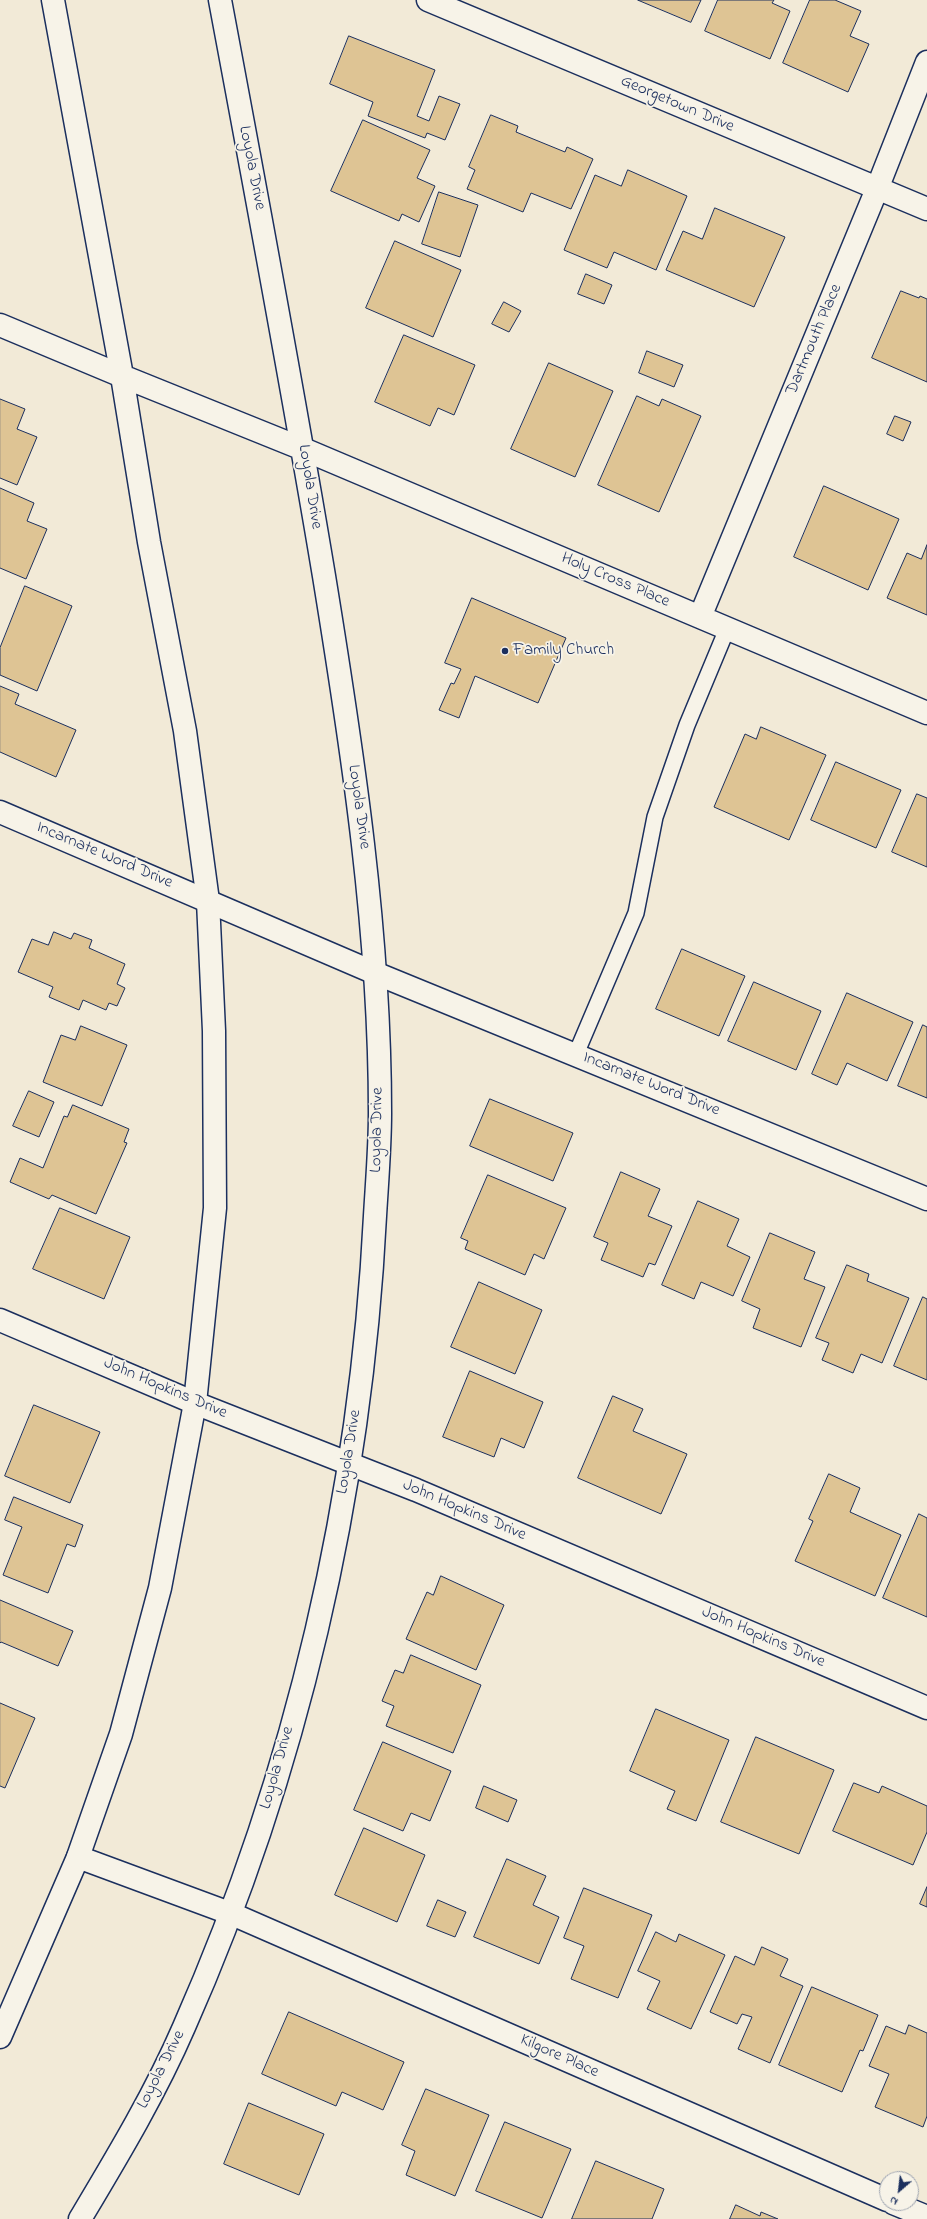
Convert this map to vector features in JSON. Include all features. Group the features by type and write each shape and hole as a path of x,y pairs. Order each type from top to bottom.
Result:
{"street":[{"path":"0,2036 78,1857 121,1734 160,1588 195,1402 215,1208 214,1031 208,900 185,731 149,542 122,376 53,0"},
{"name":"Loyola Drive","path":"80,2219 121,2150 182,2034 232,1914 275,1784 312,1648 351,1463 371,1297 380,1115 375,973 364,845 333,631 303,449 220,0"},
{"name":"Georgetown Drive","path":"428,0 927,209"},
{"name":"Dartmouth Place","path":"700,617 877,189 927,62"},
{"path":"0,325 122,376"},
{"name":"Holy Cross Place","path":"122,376 303,449 927,713"},
{"name":"Incarnate Word Drive","path":"0,812 375,973 927,1198"},
{"name":"John Hopkins Drive","path":"0,1320 195,1402 351,1463 927,1708"},
{"name":"Kilgore Place","path":"78,1857 232,1914 879,2201"},
{"name":"Kilgore Place","path":"906,2211 927,2217"}],"lane":[{"path":"576,1054 636,913 655,817 688,725 727,629"}],"building":[{"path":"638,0 701,0 691,22"},
{"path":"718,0 774,0 772,3 790,11 770,59 705,31"},
{"path":"810,0 835,0 861,11 850,36 869,44 848,92 783,63"},
{"path":"349,36 435,70 417,116 429,121 439,96 460,104 445,140 427,133 425,138 368,116 373,102 330,84"},
{"path":"491,115 518,126 516,132 565,152 567,147 593,159 571,209 531,193 523,212 467,189 475,170 469,167"},
{"path":"363,120 430,150 417,178 435,186 419,222 402,214 399,221 331,191"},
{"path":"628,170 687,196 656,270 614,252 607,268 564,250 595,175 621,186"},
{"path":"439,192 478,205 460,257 422,244"},
{"path":"715,208 785,237 754,307 666,270 683,231 702,239"},
{"path":"395,241 461,270 433,337 366,308"},
{"path":"586,274 612,285 604,304 578,294"},
{"path":"901,291 919,298 920,296 927,299 927,382 872,358"},
{"path":"504,302 521,311 509,332 492,324"},
{"path":"404,335 475,365 454,415 438,408 430,426 375,402"},
{"path":"647,351 683,365 674,387 639,373"},
{"path":"549,363 613,391 575,477 511,449"},
{"path":"637,396 659,406 662,399 701,416 659,512 598,485"},
{"path":"0,399 25,409 17,429 37,437 17,485 0,478"},
{"path":"895,416 911,422 903,441 887,434"},
{"path":"824,486 899,519 868,590 794,557"},
{"path":"0,488 34,503 27,521 47,529 26,579 0,568"},
{"path":"927,545 927,615 887,598 907,553 921,559"},
{"path":"25,586 72,606 37,691 0,675 0,648"},
{"name":"Family Church","path":"472,598 566,638 538,703 475,676 459,718 439,710 451,683 454,684 461,669 445,663"},
{"path":"0,686 19,694 15,704 76,730 56,777 0,752"},
{"path":"761,727 826,755 789,840 714,807 745,734 756,739"},
{"path":"836,762 901,790 876,848 811,820"},
{"path":"917,794 927,798 927,867 892,852"},
{"path":"54,932 71,939 74,933 92,940 89,948 125,964 117,984 125,988 117,1006 109,1003 106,1010 83,1000 79,1010 49,997 53,987 18,972 32,939 48,945"},
{"path":"682,949 745,976 719,1036 656,1009"},
{"path":"754,982 821,1011 796,1070 728,1041"},
{"path":"847,993 913,1022 887,1081 847,1063 837,1085 812,1074"},
{"path":"923,1025 927,1027 927,1098 898,1086"},
{"path":"81,1026 127,1045 102,1106 43,1082 61,1035 75,1040"},
{"path":"29,1091 54,1102 39,1137 13,1126"},
{"path":"490,1099 573,1133 553,1181 470,1146"},
{"path":"73,1105 129,1129 124,1142 127,1143 96,1214 52,1195 49,1199 10,1182 20,1158 43,1168 64,1116 67,1117"},
{"path":"621,1172 660,1189 648,1216 672,1226 655,1265 649,1263 643,1277 601,1260 608,1243 594,1237"},
{"path":"488,1175 566,1208 544,1259 534,1254 525,1275 465,1249 468,1241 461,1238"},
{"path":"698,1201 739,1219 727,1246 750,1257 733,1296 701,1282 694,1299 662,1285"},
{"path":"60,1208 130,1237 104,1299 33,1269"},
{"path":"770,1233 815,1252 804,1279 825,1287 801,1347 753,1328 760,1309 742,1301"},
{"path":"847,1265 869,1274 867,1281 909,1298 882,1363 861,1354 853,1373 822,1360 829,1343 816,1338"},
{"path":"479,1282 542,1310 515,1374 451,1347"},
{"path":"923,1297 927,1299 927,1380 894,1366"},
{"path":"470,1371 543,1402 524,1448 501,1438 494,1457 443,1437"},
{"path":"613,1396 643,1409 633,1431 687,1454 661,1514 578,1478"},
{"path":"34,1405 100,1432 70,1503 5,1476"},
{"path":"829,1474 860,1488 850,1512 901,1535 875,1596 795,1561 813,1521 809,1519"},
{"path":"14,1497 83,1525 75,1547 67,1544 48,1593 3,1575 22,1527 5,1520"},
{"path":"919,1514 927,1518 927,1617 883,1598"},
{"path":"441,1576 504,1605 476,1670 406,1639 427,1592 433,1595"},
{"path":"0,1600 73,1631 58,1666 1,1642 0,1643"},
{"path":"411,1655 481,1685 453,1753 386,1726 394,1706 382,1701 395,1670 403,1673"},
{"path":"0,1703 35,1718 5,1788 0,1786"},
{"path":"656,1709 729,1740 696,1821 667,1809 675,1791 630,1771"},
{"path":"756,1737 834,1770 799,1854 721,1822"},
{"path":"383,1742 451,1771 430,1821 411,1813 403,1831 354,1810"},
{"path":"854,1783 879,1793 882,1786 927,1806 927,1832 913,1865 833,1831"},
{"path":"484,1786 517,1800 508,1822 476,1808"},
{"path":"364,1828 425,1855 397,1922 335,1895"},
{"path":"507,1859 546,1876 533,1905 559,1917 539,1964 474,1937"},
{"path":"927,1887 927,1907 920,1904"},
{"path":"584,1888 652,1915 618,1998 571,1979 584,1946 564,1938"},
{"path":"438,1900 466,1912 455,1937 427,1926"},
{"path":"656,1932 676,1942 679,1934 725,1955 691,2029 647,2009 660,1981 638,1971"},
{"path":"762,1947 788,1959 780,1976 803,1986 770,2063 738,2049 752,2017 742,2014 737,2024 710,2012 735,1956 754,1965"},
{"path":"812,1987 878,2015 863,2051 860,2050 842,2092 779,2065"},
{"path":"289,2012 404,2062 383,2110 342,2092 336,2106 262,2074"},
{"path":"909,2025 927,2033 927,2116 923,2127 875,2107 889,2074 869,2066 886,2026 905,2034"},
{"path":"426,2089 489,2115 455,2196 406,2175 415,2151 402,2145"},
{"path":"249,2103 324,2134 299,2195 224,2164"},
{"path":"505,2122 571,2149 542,2218 476,2191"},
{"path":"596,2161 664,2189 652,2219 572,2219"},
{"path":"736,2205 760,2216 761,2212 778,2219 730,2219"}],"place":[{"name":"Family Church","path":"505,651"}]}
